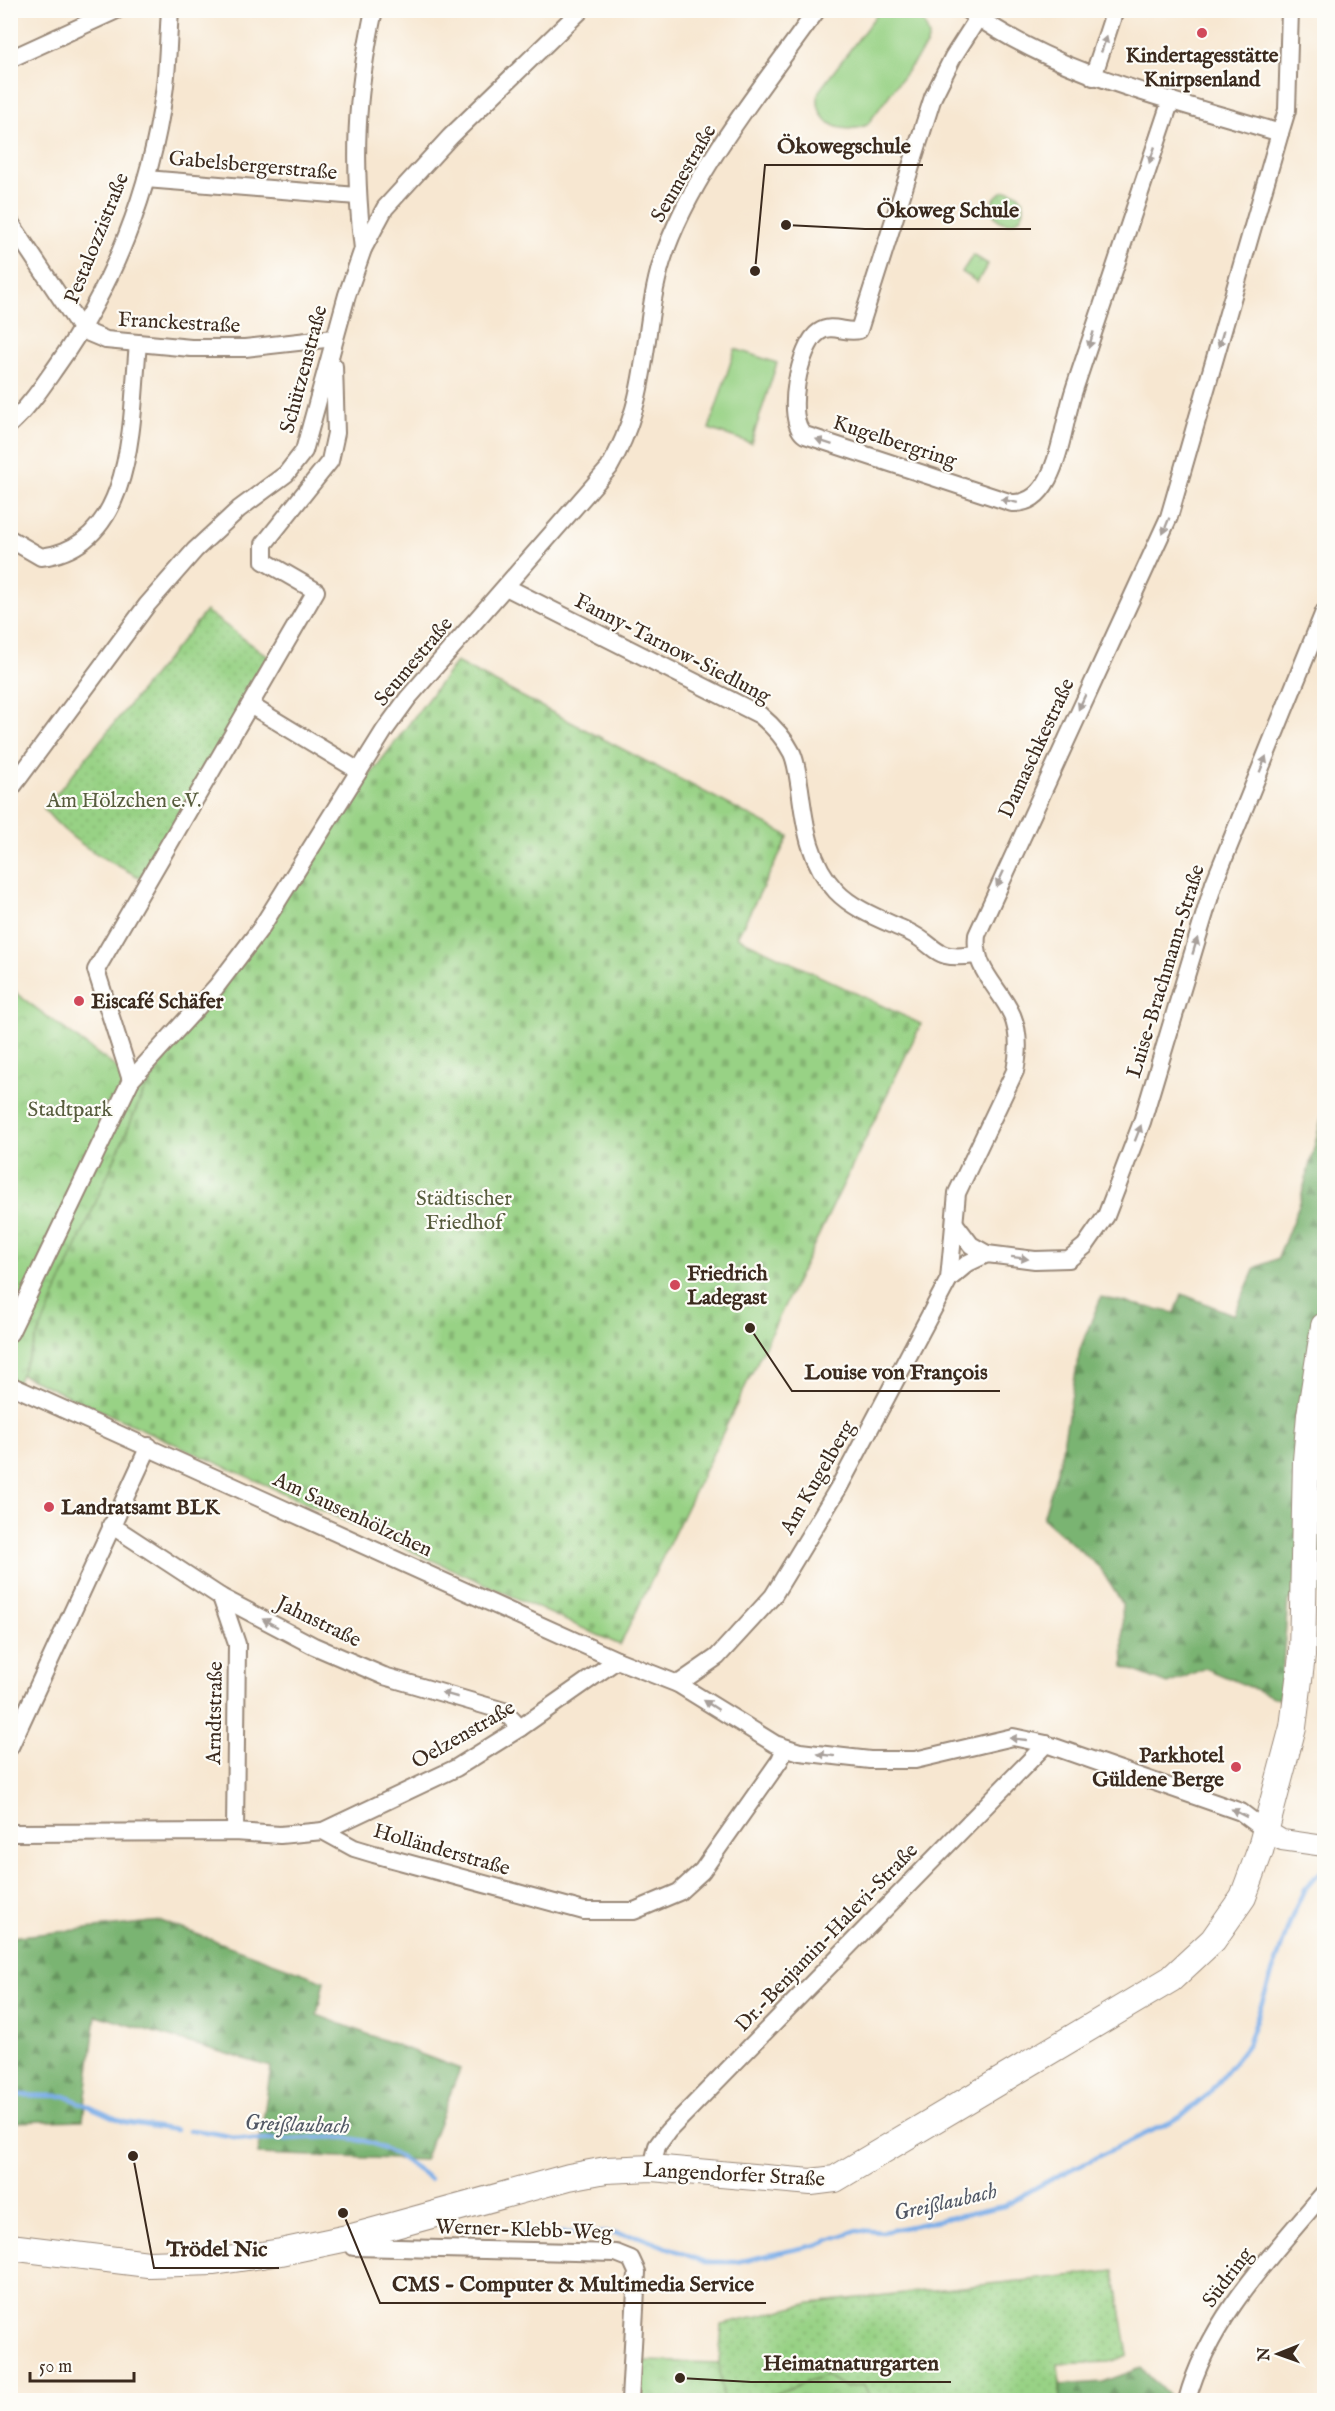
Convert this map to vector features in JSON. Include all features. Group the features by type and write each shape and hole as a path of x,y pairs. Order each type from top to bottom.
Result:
{"main road":[{"name":"Langendorfer Straße","path":"10,2247 148,2264 247,2258 352,2237 569,2177 606,2170 652,2168 823,2182 844,2175 1171,1979 1214,1940 1239,1907 1252,1874 1293,1727 1299,1686 1306,1460 1310,1415 1324,1326"}],"street":[{"path":"10,59 117,10"},
{"name":"Pestalozzistraße","path":"10,424 25,410 82,330 118,256 146,179 164,93 170,10"},
{"name":"Gabelsbergerstraße","path":"363,249 355,150 360,82 374,10"},
{"name":"Schützenstraße","path":"10,790 147,605 195,550 240,509 286,474 304,451 321,398 334,338 363,249 385,208 450,137 581,10"},
{"name":"Seumestraße","path":"10,1333 131,1080 216,987 261,928 408,698 609,468 624,439 635,407 662,263 678,221 714,158 817,10"},
{"path":"1093,77 1115,10"},
{"name":"Damaschkestraße","path":"976,956 977,935 996,888 1169,517 1287,110 1290,10"},
{"path":"973,14 1035,52 1093,77 1280,133"},
{"name":"Kugelbergring","path":"973,14 933,97 859,330 827,329 820,331 808,345 796,392 795,418 800,432 805,435 1012,503 1021,504 1043,488 1053,464 1066,413 1116,256 1171,100"},
{"name":"Gabelsbergerstraße","path":"146,179 357,196"},
{"path":"10,222 82,330"},
{"name":"Franckestraße","path":"82,330 106,340 191,348 245,348 334,338"},
{"path":"131,1080 96,970 316,591 264,561 264,544 330,461 336,433 334,338"},
{"path":"10,539 41,557 67,552 81,544 96,529 112,506 125,468 138,343"},
{"name":"Fanny-Tarnow-Siedlung","path":"506,587 760,715 778,731 793,755 806,832 814,861 836,891 865,912 913,934 939,954 953,958 976,956"},
{"name":"Luise-Brachmann-Straße","path":"987,1254 1035,1260 1069,1259 1085,1246 1106,1216 1142,1122 1214,883 1324,612"},
{"path":"250,705 360,771"},
{"path":"976,956 980,967 1012,1015 1018,1034 1015,1071 957,1193 956,1225 971,1245 987,1254"},
{"name":"Am Kugelberg","path":"678,1684 717,1657 773,1596 839,1487 949,1279 956,1225"},
{"path":"949,1279 968,1263 987,1254"},
{"name":"Am Sausenhölzchen","path":"10,1385 617,1660 678,1684 744,1726 785,1748"},
{"path":"10,1747 149,1446"},
{"name":"Jahnstraße","path":"111,1525 220,1597 314,1646 384,1676 504,1711 520,1728"},
{"name":"Arndtstraße","path":"220,1597 237,1644 235,1832"},
{"name":"Oelzenstraße","path":"323,1831 456,1768 520,1728 617,1660"},
{"path":"785,1748 870,1760 915,1760 1012,1737 1046,1744 1241,1812 1282,1840 1324,1846"},
{"name":"Dr.-Benjamin-Halevi-Straße","path":"652,2168 657,2146 669,2131 1046,1744"},
{"name":"Holländerstraße","path":"323,1831 354,1848 533,1898 584,1911 634,1911 679,1892 702,1871 780,1760 785,1748"},
{"path":"10,1833 235,1832 280,1835 323,1831"},
{"name":"Südring","path":"1187,2400 1211,2337 1257,2272 1324,2193"},
{"name":"Werner-Klebb-Weg","path":"352,2237 354,2247 616,2253 631,2259 637,2272 630,2400"}],"green space":[{"path":"880,10 904,11 917,16 926,28 929,37 926,46 867,125 848,129 831,124 820,111 819,91"},
{"path":"1008,191 1019,196 1024,207 1019,218 1008,223 997,218 992,207 997,196"},
{"path":"973,255 988,264 977,282 962,272"},
{"path":"735,349 777,363 751,443 709,429"},
{"name":"Am Hölzchen e.V.","path":"206,611 270,658 143,879 78,841 44,809"},
{"name":"Städtischer Friedhof","path":"456,662 789,836 737,937 921,1024 620,1645 20,1374 145,1089 298,870"},
{"name":"Stadtpark","path":"11,984 17,994 145,1089 11,1397"},
{"path":"1324,1109 1324,1591 1288,1600 1280,1700 1205,1668 1168,1684 1124,1667 1122,1603 1100,1568 1043,1518 1060,1461 1080,1349 1101,1297 1175,1313 1182,1294 1234,1315 1255,1268 1278,1258 1300,1202"},
{"path":"161,1921 324,1981 317,2015 460,2069 424,2160 258,2154 271,2067 96,2015 83,2120 11,2122 11,1937"},
{"path":"1114,2271 1128,2355 1110,2362 1058,2364 1061,2400 871,2400 864,2385 846,2388 825,2375 759,2400 722,2400 719,2363 722,2325 811,2303"},
{"path":"643,2361 719,2363 723,2400 637,2400"},
{"path":"1141,2368 1173,2400 1061,2400 1060,2385 1103,2382"},
{"path":"825,2375 846,2388 864,2385 871,2400 759,2400"}],"waterway":[{"name":"Greißlaubach","path":"520,2233 607,2233 637,2236 705,2262 736,2262 816,2245 857,2230 883,2232 1004,2206 1049,2180 1180,2117 1209,2093 1247,2045 1293,1914 1304,1890 1324,1867"},
{"name":"Greißlaubach","path":"10,2095 65,2096 124,2122 176,2130"},
{"name":"Greißlaubach","path":"189,2130 257,2140 330,2137 359,2140 395,2154 430,2179"}],"place":[{"name":"Kindertagesstätte Knirpsenland","path":"1202,33"},
{"name":"Ökoweg Schule","path":"786,225"},
{"name":"Ökowegschule","path":"755,271"},
{"name":"Eiscafé Schäfer","path":"79,1001"},
{"name":"Friedrich Ladegast","path":"675,1285"},
{"name":"Louise von François","path":"750,1328"},
{"name":"Landratsamt BLK","path":"49,1507"},
{"name":"Parkhotel Güldene Berge","path":"1236,1767"},
{"name":"Trödel Nic","path":"133,2156"},
{"name":"CMS - Computer & Multimedia Service","path":"343,2213"},
{"name":"Heimatnaturgarten","path":"680,2378"}]}
